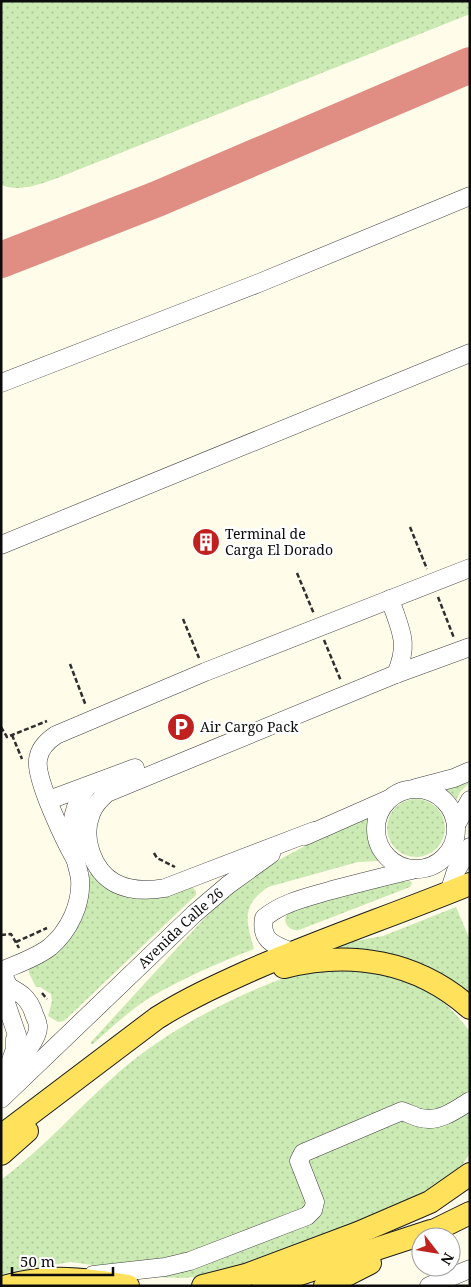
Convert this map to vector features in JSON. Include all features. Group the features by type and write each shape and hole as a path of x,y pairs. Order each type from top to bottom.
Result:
{"main road":[{"path":"1,1136 172,1008 292,952 470,884"},
{"path":"226,982 296,964 327,960 383,962 424,976 445,987 470,1008"},
{"path":"1,1154 122,1044"},
{"path":"203,1286 246,1275 358,1233 430,1202 447,1192 470,1174"},
{"path":"440,1227 470,1213"},
{"path":"263,1286 411,1238"},
{"path":"326,1286 349,1280 411,1243"},
{"path":"7,1286 52,1278 73,1278 128,1286"}],"street":[{"path":"1,383 250,286 470,196"},
{"path":"1,545 470,353"},
{"path":"75,859 63,837 38,770 37,762 43,747 48,741 205,672 470,568"},
{"path":"390,599 404,642 401,663 396,674"},
{"path":"404,642 432,661"},
{"path":"314,831 165,888 141,890 116,884 102,873 94,860 88,841 88,823 93,809 107,792 396,674 470,647"},
{"path":"49,800 143,766 148,766 156,771"},
{"path":"414,870 400,867 389,860 380,849 376,836 376,822 381,809 389,799 401,791 454,778 470,771"},
{"path":"2,1080 17,1059 30,1032 16,998 4,987 25,960 50,946 64,931 75,913 80,891 80,880 72,840 72,819 78,802 87,787"},
{"path":"292,952 266,938 263,932 264,918 270,913 278,908 313,896 427,868 440,862 449,852 455,839 456,825 453,814 447,803 438,795 427,790 415,789"},
{"name":"Avenida Calle 26","path":"1,1099 194,914 263,859 314,831 389,799"},
{"path":"456,825 470,800"},
{"path":"448,892 456,871 470,847"},
{"path":"445,987 470,1021"},
{"path":"1,1026 17,1059"},
{"path":"73,1278 165,1267 190,1261 307,1216 313,1210 315,1202 298,1161 303,1153 402,1111 429,1119 441,1117 470,1101"},
{"path":"449,1227 470,1222"},
{"path":"429,1286 470,1269"}],"path":[{"path":"183,619 205,672"},
{"path":"70,664 86,706"},
{"path":"154,853 164,863 177,868"},
{"path":"16,942 62,921 70,922"},
{"path":"33,929 35,933"},
{"path":"1,935 11,934 25,960"},
{"path":"37,991 44,994 46,999"}],"green space":[{"path":"1,1 470,1 470,14 55,179 28,187 15,188 1,185"},
{"path":"470,778 470,782 460,792 455,803 441,789"},
{"path":"410,799 422,799 437,807 445,822 445,834 437,849 422,857 410,857 395,849 387,834 387,822 395,807"},
{"path":"369,813 368,838 379,861 358,862 268,887 253,901 248,914 249,930 254,949 201,971 149,998 91,1044 225,898 277,861"},
{"path":"93,873 104,885 116,893 127,897 139,898 164,895 192,887 196,891 196,895 64,1021 58,1022 48,1016 52,1001 51,994 40,987 36,987 29,973 29,967 58,948 88,875"},
{"path":"410,881 412,883 410,887 299,930 291,929 285,921 287,915 291,912 368,886"},
{"path":"456,907 470,940 470,994 451,980 314,948 383,936"},
{"path":"309,969 359,970 383,973 419,987 455,1013 470,1032 470,1153 463,1164 426,1196 225,1275 182,1278 156,1277 71,1262 10,1272 1,1276 1,1180 32,1155 104,1085 162,1039 209,1011 234,999"}],"taxiway":[{"path":"1,260 157,199 470,65"}],"place":[{"name":"Terminal de Carga El Dorado","path":"206,542"},
{"name":"Air Cargo Pack","path":"181,727"}]}
